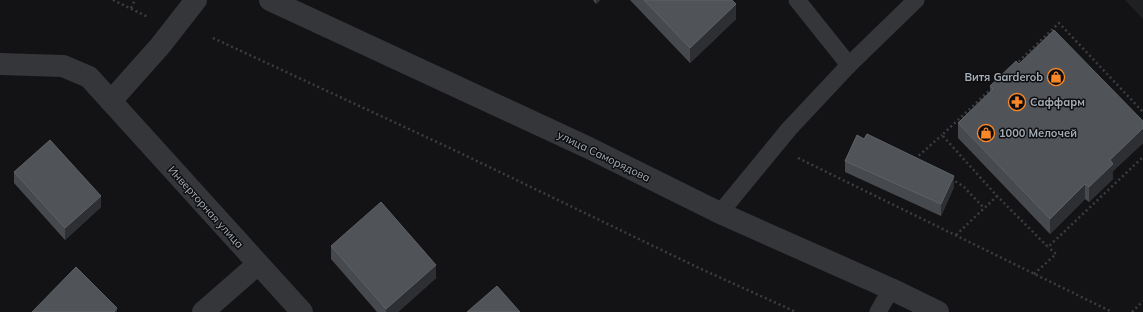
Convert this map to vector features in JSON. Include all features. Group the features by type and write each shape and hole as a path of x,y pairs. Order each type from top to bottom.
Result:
{"street":[{"path":"111,101 160,46 196,0"},
{"name":"улица Саморядова","path":"270,0 589,148 720,213 891,289 938,312"},
{"name":"Инверторная улица","path":"0,64 63,66 89,77 302,312"},
{"path":"204,312 258,264"}],"lane":[{"path":"797,0 849,65"},
{"path":"720,213 774,146 849,65 916,0"},
{"path":"878,312 891,289"}],"path":[{"path":"113,0 152,19"},
{"path":"131,8 135,0"},
{"path":"1015,66 1059,23 1143,112"},
{"path":"213,38 796,312"},
{"path":"921,163 914,159 942,136 992,87"},
{"path":"942,136 997,196 1056,254 1034,274"},
{"path":"774,146 1112,312"},
{"path":"1048,247 1143,157"},
{"path":"949,178 963,186 984,208"},
{"path":"956,235 997,196"},
{"path":"1132,312 1143,301"}],"shaded area":[{"path":"1125,0 1143,0 1143,19"}],"building":[{"path":"644,0 732,0 736,4 690,48"},
{"path":"1054,30 1143,121 1143,128 1110,160 1113,164 1089,187 1085,184 1050,219 958,123 993,89 990,86 1016,61 1019,64"},
{"path":"867,134 954,176 941,204 845,161 857,135 864,139"},
{"path":"50,140 101,196 65,228 14,172"},
{"path":"381,202 436,265 386,309 331,246"},
{"path":"76,267 117,308 114,312 32,312"},
{"path":"497,286 520,312 467,312"}],"place":[{"name":"Витя Garderob","path":"1056,77"},
{"name":"Саффарм","path":"1017,102"},
{"name":"1000 Мелочей","path":"986,133"}]}
